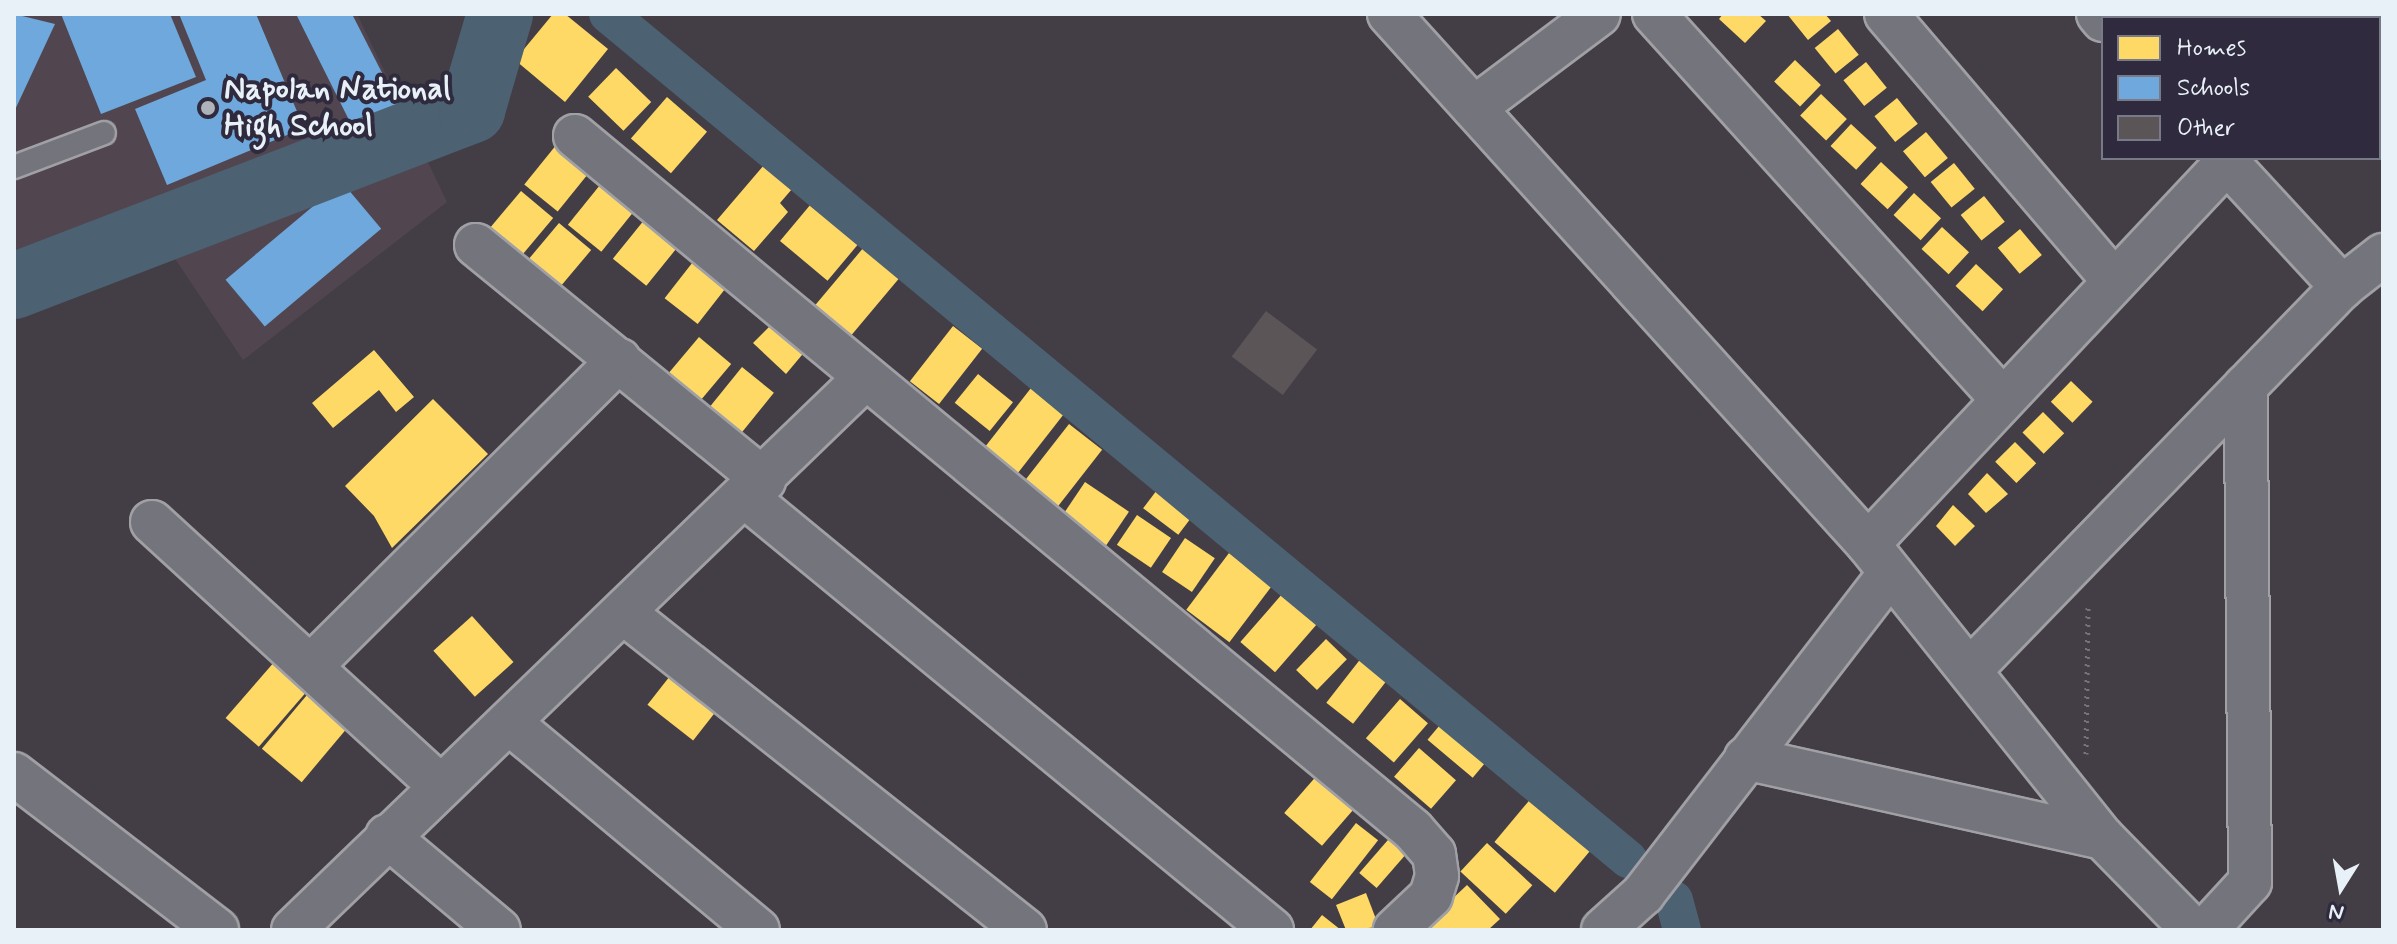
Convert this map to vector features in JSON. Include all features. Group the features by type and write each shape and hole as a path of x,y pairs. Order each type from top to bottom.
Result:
{"street":[{"path":"1389,14 1879,560 2094,826 2193,930"},
{"path":"1474,108 1599,14"},
{"path":"1654,14 2003,400"},
{"path":"1886,14 2114,281"},
{"path":"575,136 864,379 1413,830 1434,854 1437,876 1431,896 1395,930"},
{"path":"1603,930 1643,894 1746,758 1879,560 2003,400 2226,160"},
{"path":"2228,160 2342,287"},
{"path":"476,245 619,360 755,489 1272,930"},
{"path":"1970,670 2342,287 2383,255"},
{"path":"312,665 619,360"},
{"path":"293,930 387,836 512,725 864,379"},
{"path":"2206,930 2250,882 2246,386"},
{"path":"152,522 312,665 441,787"},
{"path":"624,613 1025,930"},
{"path":"512,725 758,930"},
{"path":"1746,758 2094,826"},
{"path":"14,774 217,930"},
{"path":"387,836 499,930"}],"lane":[{"path":"14,167 104,133"}],"path":[{"path":"2088,548 2094,826"}],"shaded area":[{"name":"Napolan National High School","path":"14,14 357,14 447,202 243,360 145,214 14,262"}],"building: Homes":[{"path":"553,14 565,14 608,49 565,102 515,60"},
{"path":"1723,14 1758,14 1766,21 1745,43 1719,19"},
{"path":"1787,14 1825,14 1831,21 1808,40"},
{"path":"1838,29 1859,55 1835,74 1815,48"},
{"path":"1795,60 1821,85 1800,107 1774,82"},
{"path":"1866,62 1887,88 1864,106 1843,80"},
{"path":"616,68 651,102 623,131 588,97"},
{"path":"1821,94 1847,119 1826,141 1800,116"},
{"path":"667,97 707,132 671,173 631,139"},
{"path":"1897,98 1918,124 1895,142 1874,116"},
{"path":"1851,124 1877,148 1856,170 1831,146"},
{"path":"1926,132 1948,158 1925,177 1903,151"},
{"path":"557,144 590,171 558,211 524,184"},
{"path":"1881,162 1908,187 1888,209 1861,184"},
{"path":"1954,163 1975,189 1951,208 1931,182"},
{"path":"764,165 792,189 780,203 788,212 754,251 717,220"},
{"path":"600,185 633,212 601,252 568,225"},
{"path":"521,191 553,218 520,258 488,231"},
{"path":"1914,193 1941,218 1921,240 1894,215"},
{"path":"1984,196 2005,222 1981,241 1961,215"},
{"path":"816,198 863,238 827,281 780,241"},
{"path":"645,219 678,246 646,286 613,259"},
{"path":"559,223 591,250 558,290 526,263"},
{"path":"1942,227 1969,252 1949,274 1922,249"},
{"path":"2020,229 2042,255 2020,274 1998,248"},
{"path":"864,247 900,277 849,338 813,308"},
{"path":"696,258 729,284 698,324 665,298"},
{"path":"1976,264 2003,289 1983,311 1956,286"},
{"path":"779,317 812,343 786,374 753,343"},
{"path":"953,326 982,349 939,404 910,381"},
{"path":"699,337 731,364 698,404 666,377"},
{"path":"374,350 414,397 396,412 379,390 333,428 312,403"},
{"path":"742,367 774,393 741,433 709,407"},
{"path":"978,374 1013,402 990,431 955,403"},
{"path":"2071,381 2093,402 2072,423 2051,402"},
{"path":"1031,388 1064,414 1017,475 984,449"},
{"path":"433,399 488,454 392,548 374,516 345,486"},
{"path":"2043,412 2064,433 2044,454 2022,433"},
{"path":"1069,424 1102,450 1054,511 1021,485"},
{"path":"2015,442 2036,463 2016,483 1995,462"},
{"path":"1987,473 2008,494 1986,513 1968,494"},
{"path":"1085,482 1129,512 1103,551 1059,521"},
{"path":"1160,486 1195,512 1178,535 1143,508"},
{"path":"1953,505 1975,526 1955,546 1936,526"},
{"path":"1137,515 1171,538 1151,568 1117,545"},
{"path":"1185,538 1215,558 1192,592 1162,572"},
{"path":"1229,553 1272,585 1229,642 1186,610"},
{"path":"1283,593 1318,623 1275,672 1240,642"},
{"path":"472,616 513,662 475,697 433,651"},
{"path":"1326,639 1347,659 1317,690 1296,670"},
{"path":"282,653 315,682 259,747 226,718"},
{"path":"1362,657 1389,678 1353,724 1326,703"},
{"path":"677,667 723,703 693,741 647,705"},
{"path":"312,689 352,722 302,782 262,749"},
{"path":"1400,699 1428,723 1394,763 1366,738"},
{"path":"1450,713 1495,751 1473,778 1428,740"},
{"path":"1419,748 1456,780 1431,809 1394,777"},
{"path":"1319,773 1357,806 1322,846 1284,813"},
{"path":"1533,796 1594,847 1555,893 1494,842"},
{"path":"1356,823 1378,840 1332,899 1310,882"},
{"path":"1394,833 1411,848 1377,888 1359,873"},
{"path":"1487,843 1532,885 1506,914 1460,872"},
{"path":"1467,885 1500,919 1488,930 1419,930"},
{"path":"1366,893 1379,927 1346,930 1336,905"},
{"path":"1322,915 1341,930 1310,930"}],"building: Schools":[{"path":"14,14 55,24 14,112"},
{"path":"61,14 170,14 196,77 101,114"},
{"path":"179,14 256,14 304,128 167,185 135,109 206,80"},
{"path":"296,14 352,14 402,112 356,134"},
{"path":"342,182 381,229 265,326 226,280"}],"building: Other":[{"path":"1266,311 1317,350 1283,395 1232,357"}],"waterway":[{"path":"14,286 472,110 500,14"},
{"path":"608,14 1628,859"},
{"path":"1674,900 1682,930"}],"place":[{"name":"Napolan National High School","path":"208,108"}]}
